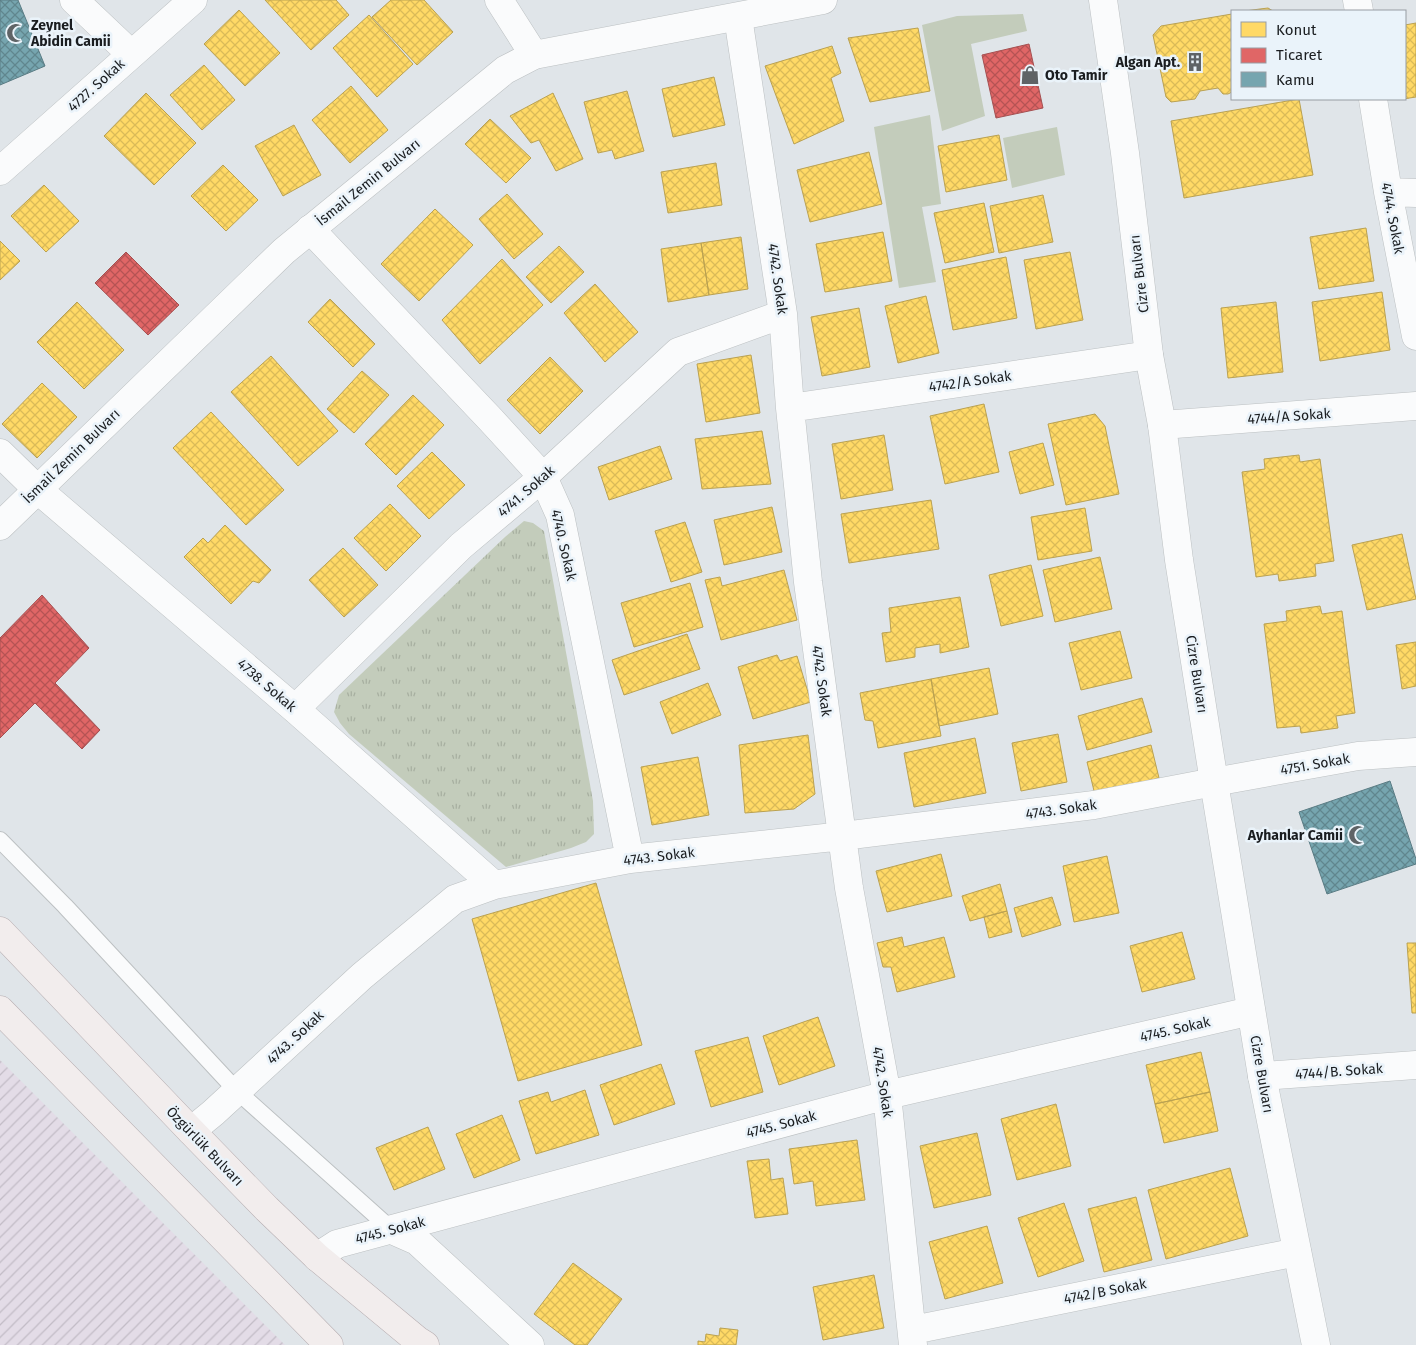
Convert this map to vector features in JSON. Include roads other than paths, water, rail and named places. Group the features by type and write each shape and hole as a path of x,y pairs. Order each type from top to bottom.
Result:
{"main road":[{"name":"Özgürlük Bulvarı","path":"0,931 267,1209 317,1257 425,1345"},
{"path":"0,1010 329,1345"}],"street":[{"path":"74,0 130,54"},
{"name":"4727. Sokak","path":"0,171 193,0"},
{"path":"499,0 534,55"},
{"name":"İsmail Zemin Bulvarı","path":"0,526 284,251 505,70 534,55 823,0"},
{"name":"Cizre Bulvarı","path":"1103,0 1125,152 1149,355 1162,425 1179,560 1214,782 1262,1076 1316,1345"},
{"name":"4742. Sokak","path":"738,16 783,314 790,408 808,582 849,888 887,1096 913,1337"},
{"name":"4744. Sokak","path":"1373,100 1388,192 1416,336"},
{"path":"1388,192 1416,193"},
{"name":"4740. Sokak","path":"310,229 543,477 560,515 630,859"},
{"name":"4741. Sokak","path":"295,709 461,546 543,477 678,352 783,314"},
{"name":"4742/A Sokak","path":"790,408 1149,355"},
{"name":"4744/A Sokak","path":"1162,425 1416,406"},
{"name":"4738. Sokak","path":"0,454 37,489 295,709 494,885"},
{"name":"4751. Sokak","path":"1214,782 1358,756 1416,752"},
{"name":"4743. Sokak","path":"191,1131 362,976 455,899 494,885 630,859 843,836 1094,805 1214,782"},
{"name":"4745. Sokak","path":"317,1257 336,1244 887,1096 1251,1011"},
{"name":"4744/B. Sokak","path":"1262,1076 1416,1065"},
{"path":"392,1230 417,1241 530,1345"},
{"name":"4742/B Sokak","path":"913,1337 1297,1252"}],"lane":[{"path":"0,840 65,906 237,1090 392,1230"}],"place":[{"name":"Zeynel Abidin Camii","path":"16,33"},
{"name":"Algan Apt.","path":"1195,62"},
{"name":"Oto Tamir","path":"1030,75"},
{"name":"Ayhanlar Camii","path":"1358,835"}]}
